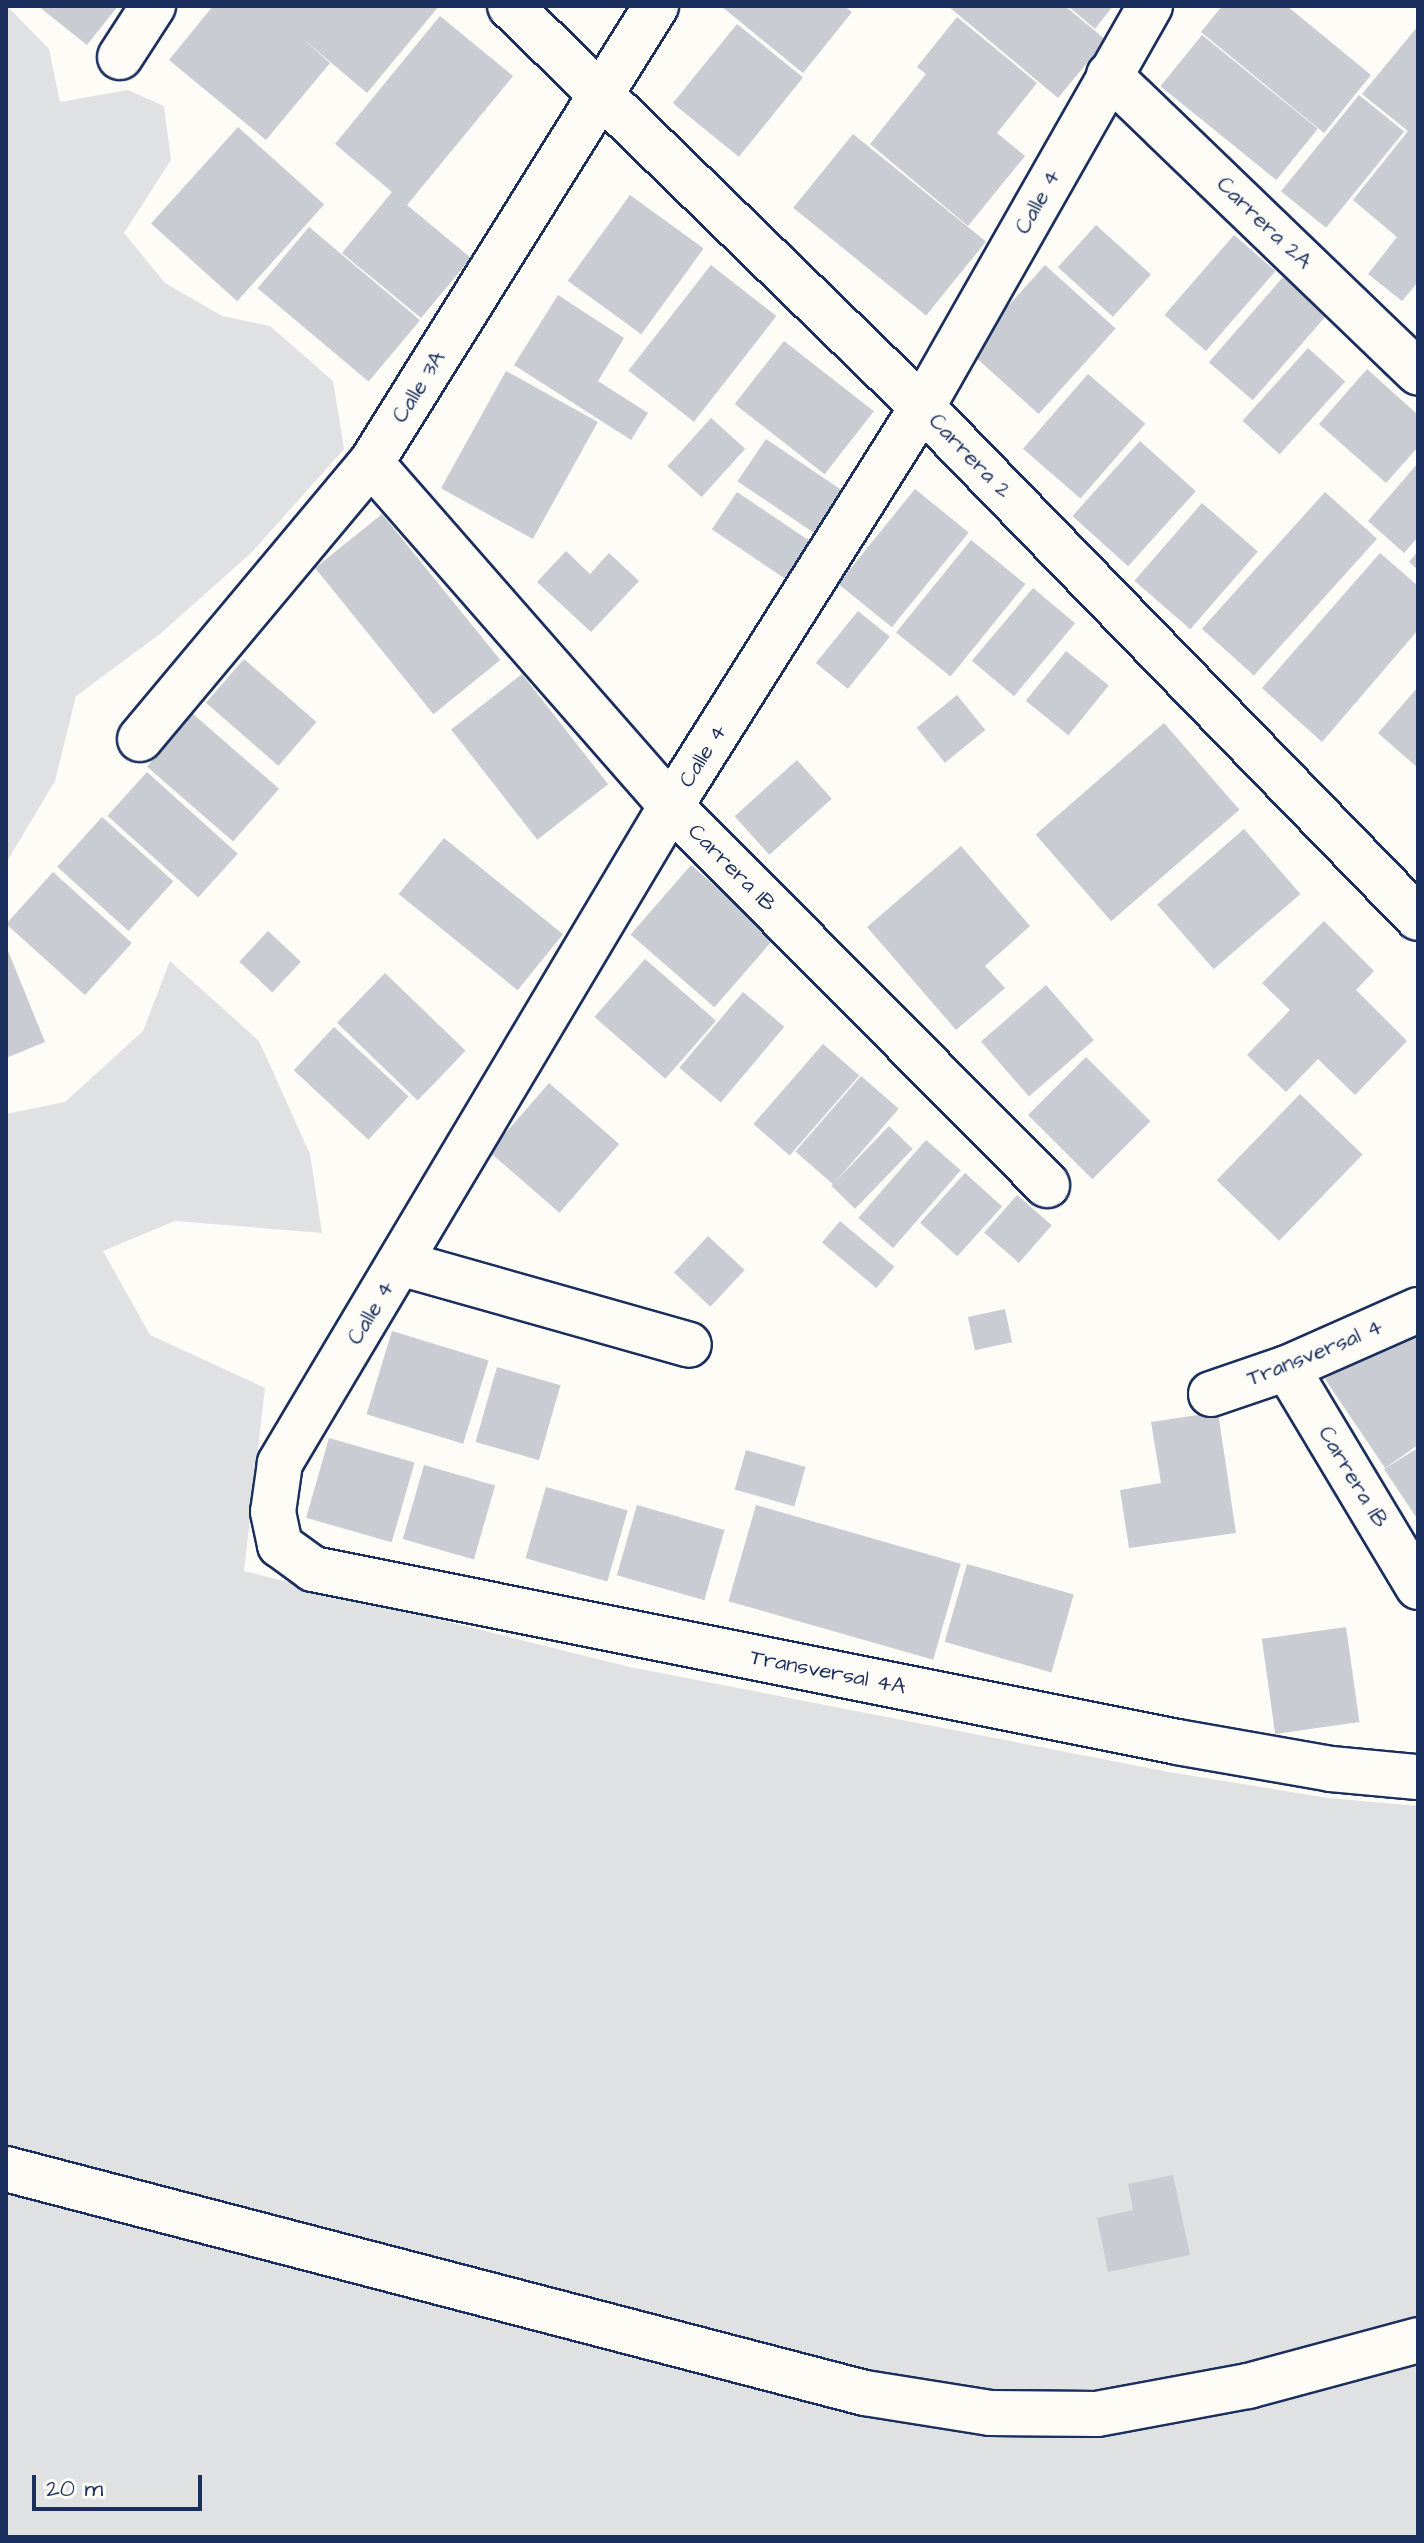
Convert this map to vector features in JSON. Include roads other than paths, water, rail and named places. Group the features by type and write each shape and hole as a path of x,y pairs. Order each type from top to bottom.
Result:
{"street":[{"path":"120,57 153,6"},
{"name":"Carrera 2","path":"510,6 922,407 1418,918"},
{"name":"Calle 3A","path":"140,739 371,463 656,6"},
{"name":"Calle 4","path":"273,1512 280,1463 671,806 922,407 1150,6"},
{"name":"Carrera 2A","path":"1109,75 1418,372"},
{"name":"Carrera 1B","path":"371,463 671,806 1047,1185"},
{"path":"400,1263 689,1345"},
{"name":"Transversal 4","path":"1211,1394 1287,1368 1418,1310"},
{"name":"Carrera 1B","path":"1287,1368 1418,1587"},
{"name":"Transversal 4A","path":"273,1512 280,1545 313,1569 1177,1742 1331,1769 1418,1777"},
{"path":"6,2169 865,2393 990,2413 1097,2414 1248,2386 1418,2340"}]}
